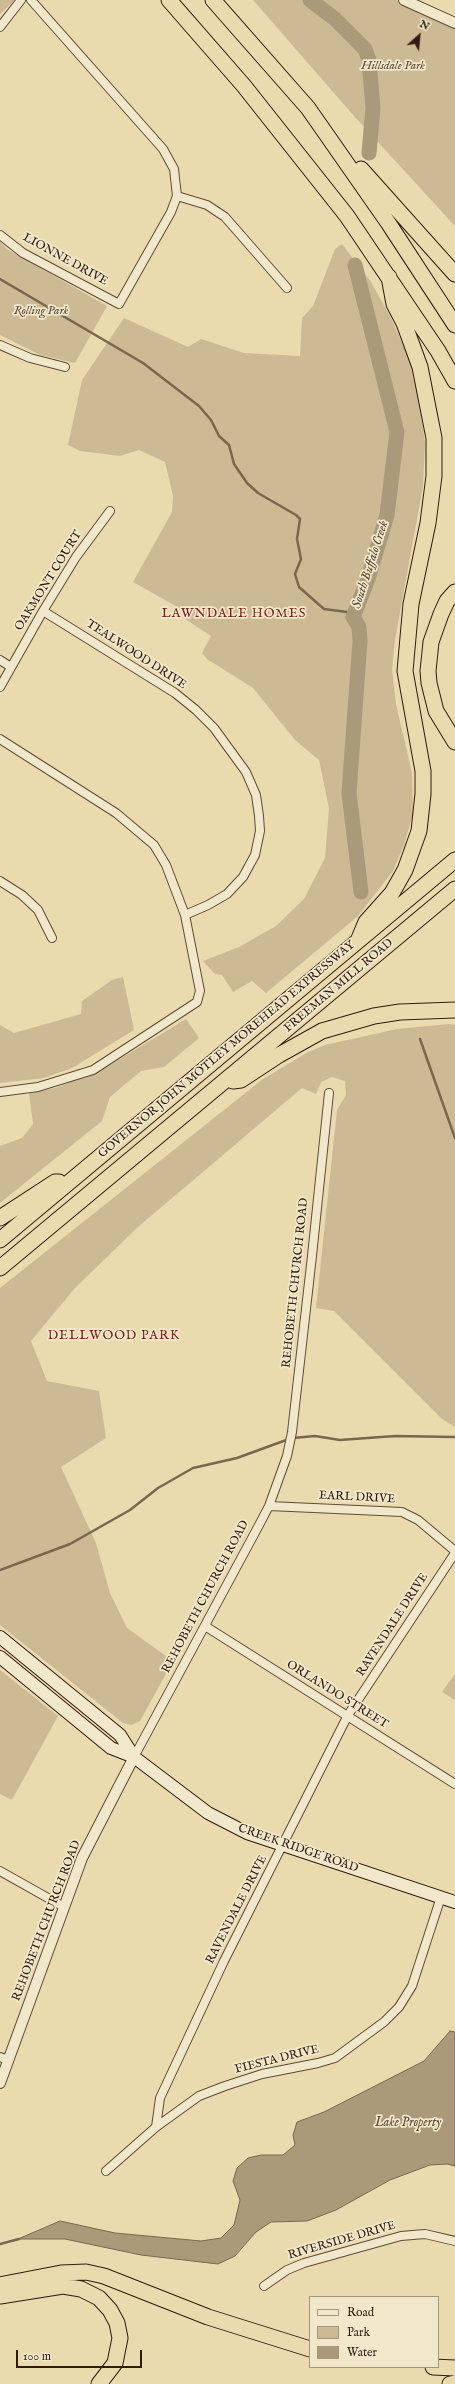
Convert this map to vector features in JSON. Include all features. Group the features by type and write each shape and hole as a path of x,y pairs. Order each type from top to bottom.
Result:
{"highway":[{"path":"169,0 244,86 309,166 389,277 455,381"},
{"path":"213,0 455,274"},
{"path":"308,108 389,224 455,325"},
{"path":"358,940 366,922 392,893 405,870 418,831 424,794 423,771 407,693 405,655 411,604 428,523 434,476 434,438 420,367 404,324 394,304 389,277"},
{"path":"455,592 447,601 431,642 428,671 429,683 436,711 455,742"},
{"name":"GOVERNOR JOHN MOTLEY MOREHEAD EXPRESSWAY","path":"0,1240 455,860"},
{"name":"FREEMAN MILL ROAD","path":"223,1083 455,889"},
{"path":"223,1083 241,1080 279,1055 322,1031 374,1016 400,1012 455,1010"},
{"name":"GOVERNOR JOHN MOTLEY MOREHEAD EXPRESSWAY","path":"0,1268 223,1083"},
{"path":"0,1218 55,1182 70,1181"},
{"path":"0,2285 61,2273 86,2272 112,2278 208,2317 309,2349"},
{"path":"0,2296 63,2286 81,2289 99,2298 110,2310 117,2323 120,2338 115,2363 99,2384"},
{"path":"439,2367 455,2368"},
{"path":"450,2384 455,2384"}],"main road":[{"name":"CREEK RIDGE ROAD","path":"0,1637 120,1735 134,1757"},
{"name":"CREEK RIDGE ROAD","path":"0,1657 111,1748 134,1757 208,1814 247,1833 283,1846 455,1902"}],"street":[{"path":"0,27 21,0"},
{"path":"31,0 163,149 174,169 177,196 207,205 225,217 287,288"},
{"path":"404,0 455,23"},
{"name":"LIONNE DRIVE","path":"0,235 23,253 119,304 171,212 177,196"},
{"path":"0,345 30,358 65,367"},
{"name":"OAKMONT COURT","path":"0,687 76,556 110,511"},
{"name":"TEALWOOD DRIVE","path":"43,611 175,693 196,710 214,728 246,772 256,795 259,816 260,831 255,855 243,877 227,894 208,905 184,915"},
{"path":"0,660 11,666"},
{"path":"0,739 116,813 154,845 176,889 184,915 200,991 197,1002 93,1070 38,1087 0,1092"},
{"path":"0,881 22,895 38,910 52,938"},
{"name":"REHOBETH CHURCH ROAD","path":"0,2083 4,2058 82,1858 134,1757 269,1506 287,1456 292,1432 329,1093"},
{"name":"EARL DRIVE","path":"269,1506 402,1512 418,1520 455,1552"},
{"name":"RAVENDALE DRIVE","path":"156,2127 160,2098 224,1961 348,1715 455,1552"},
{"name":"ORLANDO STREET","path":"205,1626 455,1784"},
{"path":"0,1872 64,1907"},
{"name":"FIESTA DRIVE","path":"156,2127 199,2096 262,2074 318,2063 335,2058 384,2022 399,2007 412,1986 441,1897"},
{"path":"106,2172 156,2127"},
{"name":"RIVERSIDE DRIVE","path":"264,2286 287,2270 304,2263 401,2236 425,2234 455,2241"}],"green space":[{"path":"0,0 15,0 0,14"},
{"name":"Hillsdale Park","path":"253,0 396,0 455,27 455,226 354,116"},
{"name":"Rolling Park","path":"0,242 7,249 107,306 75,363 40,355 0,335"},
{"path":"342,244 371,282 391,318 409,359 418,395 425,442 423,486 395,640 392,669 396,704 412,773 413,814 404,845 393,871 358,916 266,993 252,981 233,992 222,975 215,974 203,961 239,947 276,926 304,899 325,858 329,808 319,760 295,740 253,688 207,659 202,653 211,636 182,617 181,609 133,582 172,512 173,496 165,462 139,450 120,456 80,451 68,445 82,380 124,318 188,347 201,339 244,353 300,356 302,318 313,306 335,249"},
{"path":"123,977 134,1030 72,1068 44,1078 0,1083 0,1025 14,1033 81,1014 82,1001 112,980"},
{"path":"186,1019 199,1038 164,1067 141,1071 110,1097 102,1121 0,1203 0,1146 22,1138 33,1124 29,1093 55,1088 105,1068"},
{"path":"449,1024 455,1025 455,1427 442,1419 334,1311 316,1308 337,1110 346,1095 345,1081 332,1077 321,1082 316,1094 302,1088 138,1227 75,1288 31,1341 47,1381 99,1391 106,1438 61,1467 96,1543 110,1593 127,1628 173,1661 140,1721 131,1725 123,1723 0,1625 0,1288 263,1079 308,1052 325,1045 397,1029"},
{"path":"0,1670 58,1716 12,1800 0,1794"},
{"path":"455,1674 455,1700 442,1692"}],"water":[{"name":"Lake Property","path":"450,2031 455,2032 455,2166 447,2164 430,2165 390,2180 336,2210 307,2221 271,2222 256,2232 235,2256 218,2264 141,2255 65,2239 18,2239 60,2221 115,2233 201,2241 221,2238 234,2225 240,2200 233,2181 237,2168 248,2158 261,2155 283,2155 295,2145 293,2135 297,2122 324,2112 424,2061"}],"waterway":[{"name":"South Buffalo Creek","path":"310,0 335,19 365,49 369,60 373,108 369,153"},
{"name":"South Buffalo Creek","path":"355,265 397,432 387,515 368,579 353,617 359,627 360,641 349,793 361,892"},
{"path":"0,279 143,363 199,406 211,420 219,436 229,445 234,464 247,483 258,493 296,515 300,519 297,539 301,559 295,574 299,587 324,609 347,612 353,617"},
{"name":"South Buffalo Creek","path":"420,1039 455,1138"},
{"path":"293,1438 315,1436 340,1440 395,1436 455,1437"},
{"path":"0,1570 70,1544 130,1510 158,1488 193,1468 237,1458 289,1439"},
{"path":"0,2244 19,2239"}],"district":[{"name":"LAWNDALE HOMES","path":"234,614"},
{"name":"DELLWOOD PARK","path":"114,1336"}]}
